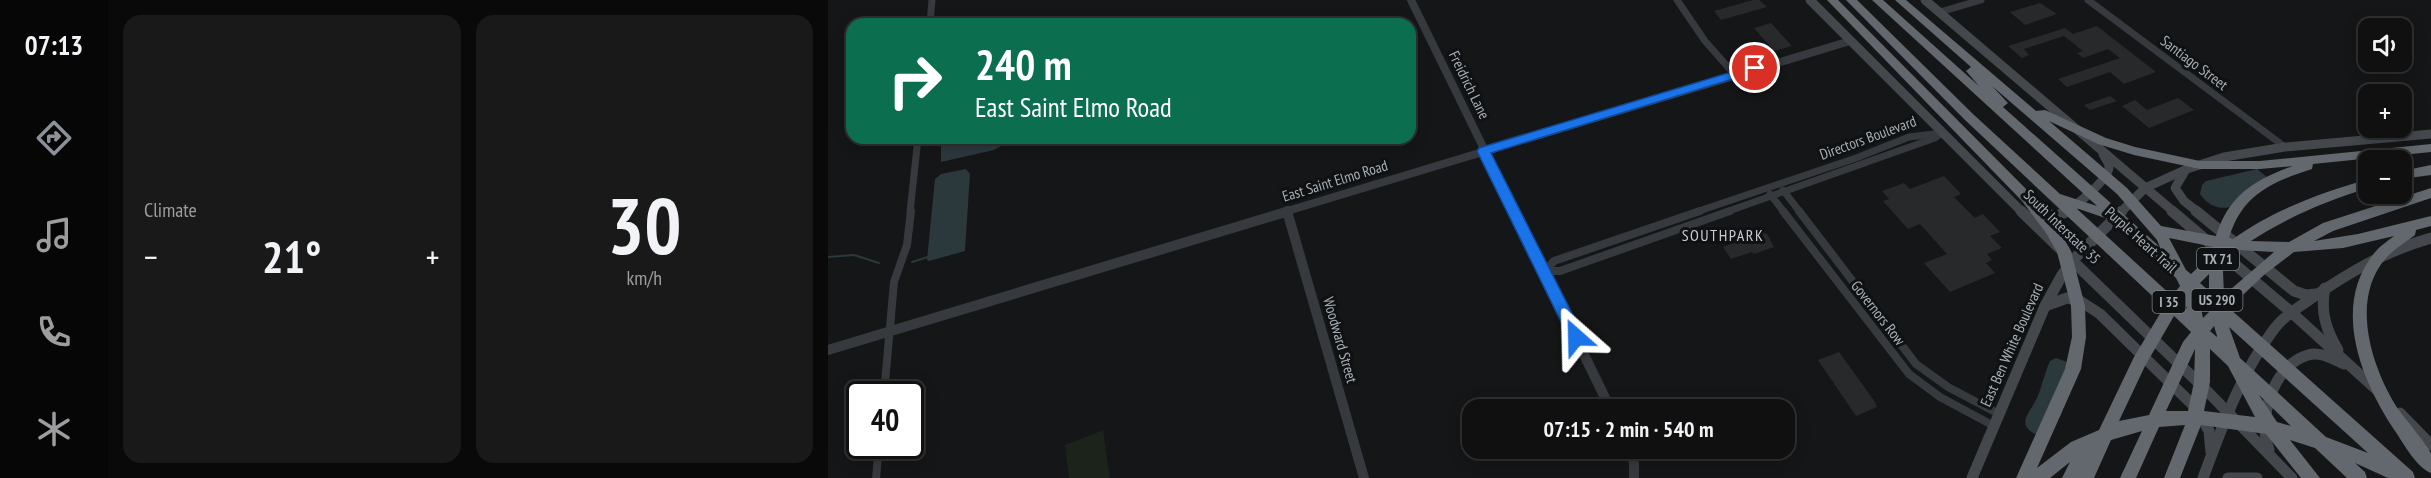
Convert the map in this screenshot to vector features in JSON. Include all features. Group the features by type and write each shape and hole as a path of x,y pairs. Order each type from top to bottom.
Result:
{"highway":[{"path":"1824,0 1946,101 1969,117"},
{"path":"1832,0 2027,198 2051,229 2064,251 2078,306 2079,337 2073,369 2024,478"},
{"name":"Purple Heart Trail","path":"1851,0 1969,117 2359,478"},
{"name":"Purple Heart Trail","path":"1877,0 2406,478"},
{"path":"1900,0 2122,191 2162,237 2190,292 2203,352 2202,382 2193,424 2172,478"},
{"path":"1909,0 2045,152"},
{"path":"2016,98 2072,129 2134,151 2168,159 2200,165 2331,159"},
{"name":"US 290","path":"2312,478 2257,406 2238,371 2220,322 2214,282 2217,254 2226,226 2235,209 2255,189 2282,175 2331,159 2431,148"},
{"path":"1984,152 2018,176 2051,194 2115,218 2192,238 2262,247 2312,247 2349,242 2426,223"},
{"path":"2412,172 2431,164"},
{"path":"2412,173 2431,170"},
{"name":"TX 71","path":"2086,478 2122,396 2158,329 2180,297 2201,273 2264,227 2302,207 2358,187"},
{"name":"TX 71","path":"2128,478 2188,346 2231,296 2291,247 2328,227 2431,193"},
{"path":"2375,210 2431,203"},
{"path":"2426,223 2384,248 2371,265 2362,283 2359,303 2364,350 2374,378 2395,418 2431,465"},
{"path":"2070,478 2122,396"},
{"path":"2037,478 2052,464 2090,439 2135,422 2200,416 2244,421 2286,430 2364,458 2406,478"},
{"path":"2139,478 2147,439"}],"main road":[{"name":"South Interstate 35","path":"1810,0 2013,203 2205,389 2292,478"},
{"path":"1925,0 2291,312 2358,371 2431,445"},
{"name":"East Ben White Boulevard","path":"1972,478 2045,306 2062,275 2073,260 2145,188 2224,157 2285,147 2431,134"},
{"path":"2013,203 2037,214 2057,216 2065,213 2107,175 2107,160 2100,151"},
{"path":"2187,170 2175,188 2179,195 2299,294 2321,291"},
{"path":"2204,478 2229,413 2254,358 2276,327 2291,312 2321,291 2380,255 2431,238"},
{"path":"2321,291 2325,325 2345,360"},
{"path":"2045,306 2067,298 2080,302 2100,314 2197,409 2209,431 2212,455"},
{"path":"2275,461 2266,446 2262,427 2276,382 2296,360 2309,355 2330,358 2358,371"},
{"path":"2228,478 2257,478"}],"street":[{"path":"930,18 932,0"},
{"name":"Freidrich Lane","path":"1411,0 1606,399"},
{"path":"1677,0 1705,41 1734,74"},
{"path":"1940,12 1981,0"},
{"name":"Santiago Street","path":"2088,0 2285,147"},
{"name":"East Saint Elmo Road","path":"828,350 1734,74 1850,41"},
{"name":"Directors Boulevard","path":"1545,272 1554,261 1859,157 1928,131 1942,133"},
{"name":"Directors Boulevard","path":"1545,272 1560,270 1865,164 1935,138 1942,133"},
{"path":"885,381 894,282 907,245 917,144"},
{"path":"1859,157 1865,164"},
{"name":"Governors Row","path":"1778,184 1916,364 1948,387 1999,414"},
{"name":"Governors Row","path":"1765,188 1910,374 1940,397 1994,426"},
{"name":"Woodward Street","path":"1287,210 1364,478"},
{"path":"876,478 878,459"},
{"path":"1633,459 1634,478"}],"shaded area":[{"path":"941,144 1003,144 994,150 941,162"},
{"path":"966,169 970,174 965,251 929,261 927,260 935,179 941,174"},
{"path":"2257,169 2274,183 2237,205 2227,208 2218,207 2209,203 2200,194 2202,185 2206,181"},
{"path":"2056,358 2070,363 2061,415 2044,438 2028,429 2025,424 2050,361"},
{"path":"1103,430 1110,478 1069,478 1065,445"}],"building":[{"path":"1759,0 1767,7 1721,20 1714,11"},
{"path":"2040,3 2057,14 2025,25 2010,12"},
{"path":"1771,23 1792,46 1774,51 1754,28"},
{"path":"2097,26 2156,72 2124,84 2110,72 2067,87 2058,79 2120,58 2108,49 2083,58 2077,53 2083,51 2064,36 2024,49 2029,55 2022,58 2008,46 2065,28 2073,34"},
{"path":"2110,96 2117,101 2090,110 2084,105"},
{"path":"2178,98 2194,110 2149,128 2122,106 2135,100 2147,110"},
{"path":"1944,176 1961,194 1954,197 1975,218 1983,214 2000,232 1990,236 2002,248 1987,254 1992,260 1986,263 1995,273 1950,292 1924,263 1947,254 1920,224 1908,229 1883,201 1889,199 1882,191 1904,183 1910,189"},
{"path":"1763,232 1767,234 1774,247 1731,259 1723,247"},
{"path":"1839,352 1877,407 1856,416 1818,360"}],"waterway":[{"path":"828,257 854,255 879,263"},
{"path":"912,262 928,257"}],"district":[{"name":"SOUTHPARK","path":"1723,235"}],"route":[{"path":"1576,337 1484,151 1755,68"}]}
